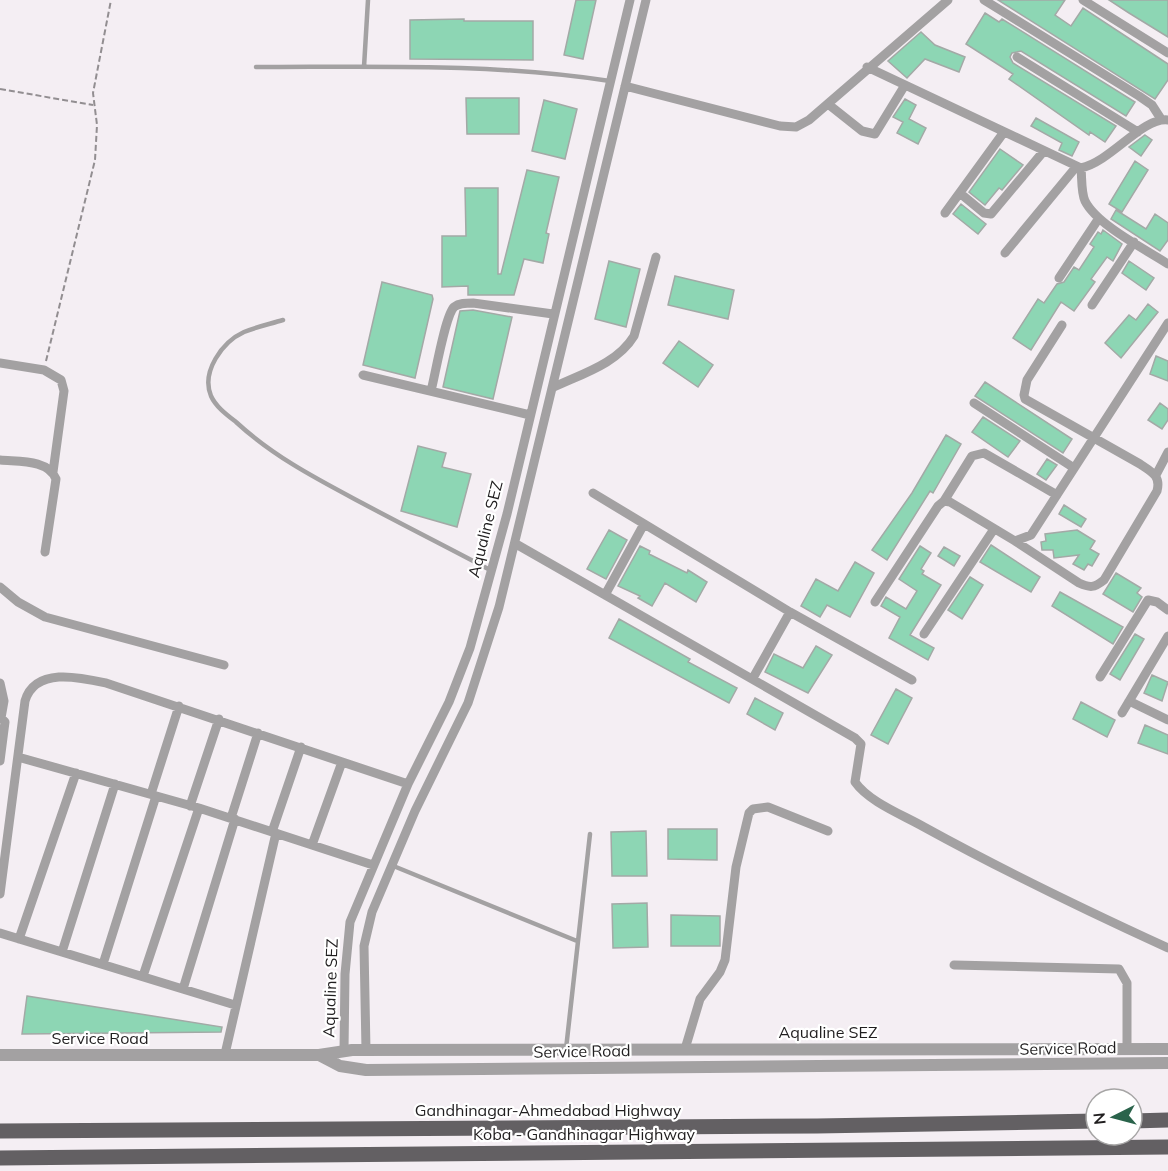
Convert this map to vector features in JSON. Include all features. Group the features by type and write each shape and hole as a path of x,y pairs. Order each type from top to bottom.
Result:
{"main road":[{"path":"1144,1120 1168,1120"},
{"name":"Gandhinagar-Ahmedabad Highway","path":"0,1131 817,1126 1084,1121"},
{"name":"Koba - Gandhinagar Highway","path":"0,1158 1168,1148"}],"street":[{"name":"Aqualine SEZ","path":"344,1051 346,946 350,922 408,784 449,702 470,648 492,571 630,0"},
{"path":"366,1050 364,946 372,912 391,865 468,703 516,544 646,0"},
{"path":"625,86 796,127 809,120 867,67 948,0"},
{"path":"984,0 1139,96 1152,105 1165,120 1138,132 1105,159 1078,167 1005,253"},
{"path":"1083,0 1168,53"},
{"path":"1017,57 1138,132"},
{"path":"867,67 1078,167"},
{"path":"828,104 862,131 875,134 905,85"},
{"path":"945,213 1004,132"},
{"path":"961,194 984,213 992,214 1043,152"},
{"path":"1078,167 1085,201 1099,218 1168,264"},
{"path":"1059,278 1099,218"},
{"path":"1092,304 1134,242"},
{"path":"552,388 610,360 629,344 634,336 656,257"},
{"path":"431,391 450,313 459,304 472,303 553,314"},
{"path":"1015,541 1031,535 1168,323"},
{"path":"944,501 950,502 1015,541 1089,588 1097,586 1104,580 1157,491 1159,483 1156,475 1030,402 1023,395 1027,380 1062,326"},
{"path":"0,363 44,370 61,380 64,391 53,472 56,479 45,552"},
{"path":"363,375 530,415"},
{"path":"975,403 1074,468"},
{"path":"1156,475 1168,452"},
{"path":"875,602 972,456 977,453 984,453 1057,495"},
{"path":"0,460 42,465 53,472"},
{"path":"593,493 790,612 912,680"},
{"path":"605,595 644,524"},
{"path":"924,634 994,529"},
{"path":"516,544 855,738 861,744 855,782 860,789 1004,870 1168,948"},
{"path":"0,587 18,602 53,620 224,665"},
{"path":"1100,676 1148,600 1168,610"},
{"path":"753,678 790,612"},
{"path":"1122,713 1168,636"},
{"path":"0,894 26,695 46,679 76,678 106,682 408,784"},
{"path":"0,683 4,693 0,718 5,722 0,761"},
{"path":"1129,701 1168,720"},
{"path":"103,964 179,706"},
{"path":"143,976 195,807 219,719"},
{"path":"183,989 258,733"},
{"path":"225,1054 274,833 301,747"},
{"path":"18,757 195,807 373,865"},
{"path":"312,845 342,762"},
{"path":"19,939 76,773"},
{"path":"62,952 115,784"},
{"path":"685,1048 700,999 720,972 725,960 736,867 749,813 753,809 768,807 828,831"},
{"path":"0,933 235,1005"},
{"path":"954,965 1119,969 1127,982 1127,1049"},
{"name":"Aqualine SEZ","path":"319,1055 366,1050 1168,1049"},
{"name":"Service Road","path":"0,1055 319,1055 340,1066 366,1070 1168,1064"}],"lane":[{"path":"364,67 368,0"},
{"path":"256,67 364,67 553,72 610,81"},
{"path":"283,320 243,333 227,344 218,356 210,370 208,382 211,396 218,407 254,439 288,464 492,571"},
{"path":"566,1049 590,834"},
{"path":"391,865 578,941"}],"path":[{"path":"44,370 95,160 97,125 93,105 94,76 111,0"},
{"path":"0,88 93,105"}],"building":[{"path":"576,0 596,0 583,59 564,55"},
{"path":"998,0 1065,0 1055,15 1071,26 1083,8 1168,64 1168,80 1155,99"},
{"path":"1109,0 1168,0 1168,37 1129,13"},
{"path":"985,13 999,22 1002,19 1135,102 1126,116 1021,51 1012,53 1010,57 1013,63 1116,126 1105,142 1090,132 1089,135 1009,79 1013,74 966,44"},
{"path":"464,19 464,21 533,21 533,60 410,59 410,20"},
{"path":"921,32 935,45 965,57 959,72 925,59 907,78 888,61"},
{"path":"466,98 519,98 519,134 467,134"},
{"path":"905,99 916,105 909,119 926,128 918,144 897,133 903,122 893,117"},
{"path":"544,100 577,109 565,159 532,151"},
{"path":"1036,118 1079,142 1072,156 1059,150 1062,143 1031,126"},
{"path":"1145,135 1152,140 1141,156 1129,147"},
{"path":"1000,149 1023,165 1002,190 999,188 985,205 969,192"},
{"path":"1135,161 1148,170 1122,212 1109,204"},
{"path":"527,170 559,177 546,233 549,234 543,263 524,259 514,295 468,295 468,286 442,287 442,236 466,236 465,188 498,188 498,274 501,274"},
{"path":"961,204 986,224 978,234 953,214"},
{"path":"1116,210 1146,229 1155,214 1168,223 1168,240 1160,251 1111,219"},
{"path":"1103,230 1122,244 1113,261 1107,257 1091,279 1095,282 1074,311 1061,302 1031,350 1013,338 1038,299 1044,303 1057,284 1064,282 1074,267 1079,270 1094,247 1090,244 1098,232 1101,234"},
{"path":"609,261 640,269 626,327 595,319"},
{"path":"1129,261 1154,278 1146,290 1122,273"},
{"path":"675,276 734,290 728,319 668,305"},
{"path":"382,282 432,295 415,378 363,365"},
{"path":"1148,304 1158,312 1121,358 1105,343 1129,315 1136,320"},
{"path":"473,310 512,317 493,399 443,387 460,311"},
{"path":"679,341 713,365 698,387 663,363"},
{"path":"1156,356 1168,361 1168,381 1150,374"},
{"path":"985,382 1072,439 1063,453 975,396"},
{"path":"1160,403 1168,409 1168,420 1162,429 1148,420"},
{"path":"983,417 1020,441 1008,457 972,432"},
{"path":"946,435 961,444 933,493 930,491 887,560 872,550 912,493"},
{"path":"418,446 446,453 442,467 471,474 457,527 401,511"},
{"path":"1047,459 1057,465 1046,480 1037,474"},
{"path":"1064,505 1086,519 1081,527 1059,514"},
{"path":"609,530 627,540 606,579 587,569"},
{"path":"1077,530 1095,541 1090,549 1099,554 1092,566 1088,564 1084,570 1073,564 1079,555 1054,558 1053,550 1042,550 1041,542 1046,541 1045,534"},
{"path":"991,545 1040,577 1031,592 980,562"},
{"path":"640,546 650,551 649,554 687,573 688,570 707,582 696,602 665,583 652,606 638,598 640,596 618,586"},
{"path":"920,546 931,553 921,569 924,571 922,574 941,585 910,635 934,648 928,660 889,638 900,617 881,606 886,597 906,609 917,591 899,579"},
{"path":"944,547 960,556 954,566 938,556"},
{"path":"855,562 874,573 850,617 827,605 820,617 801,606 816,579 838,591"},
{"path":"1116,573 1141,588 1137,593 1142,597 1133,612 1103,594"},
{"path":"970,577 983,585 962,619 948,610"},
{"path":"1060,592 1123,627 1113,644 1052,606"},
{"path":"619,619 690,659 688,662 737,688 729,703 609,638"},
{"path":"1135,634 1144,639 1120,680 1110,674"},
{"path":"816,646 832,655 808,693 765,672 774,654 803,668"},
{"path":"1152,675 1168,682 1162,701 1144,693"},
{"path":"896,689 912,698 888,744 871,735"},
{"path":"755,698 783,713 775,730 747,714"},
{"path":"1081,702 1115,720 1107,737 1073,719"},
{"path":"1145,725 1168,735 1168,754 1138,743"},
{"path":"668,829 717,829 717,860 668,859"},
{"path":"646,831 647,876 612,876 611,832"},
{"path":"647,903 648,947 613,948 612,904"},
{"path":"671,915 720,916 720,946 671,946"},
{"path":"27,996 222,1027 221,1032 22,1034"}]}
